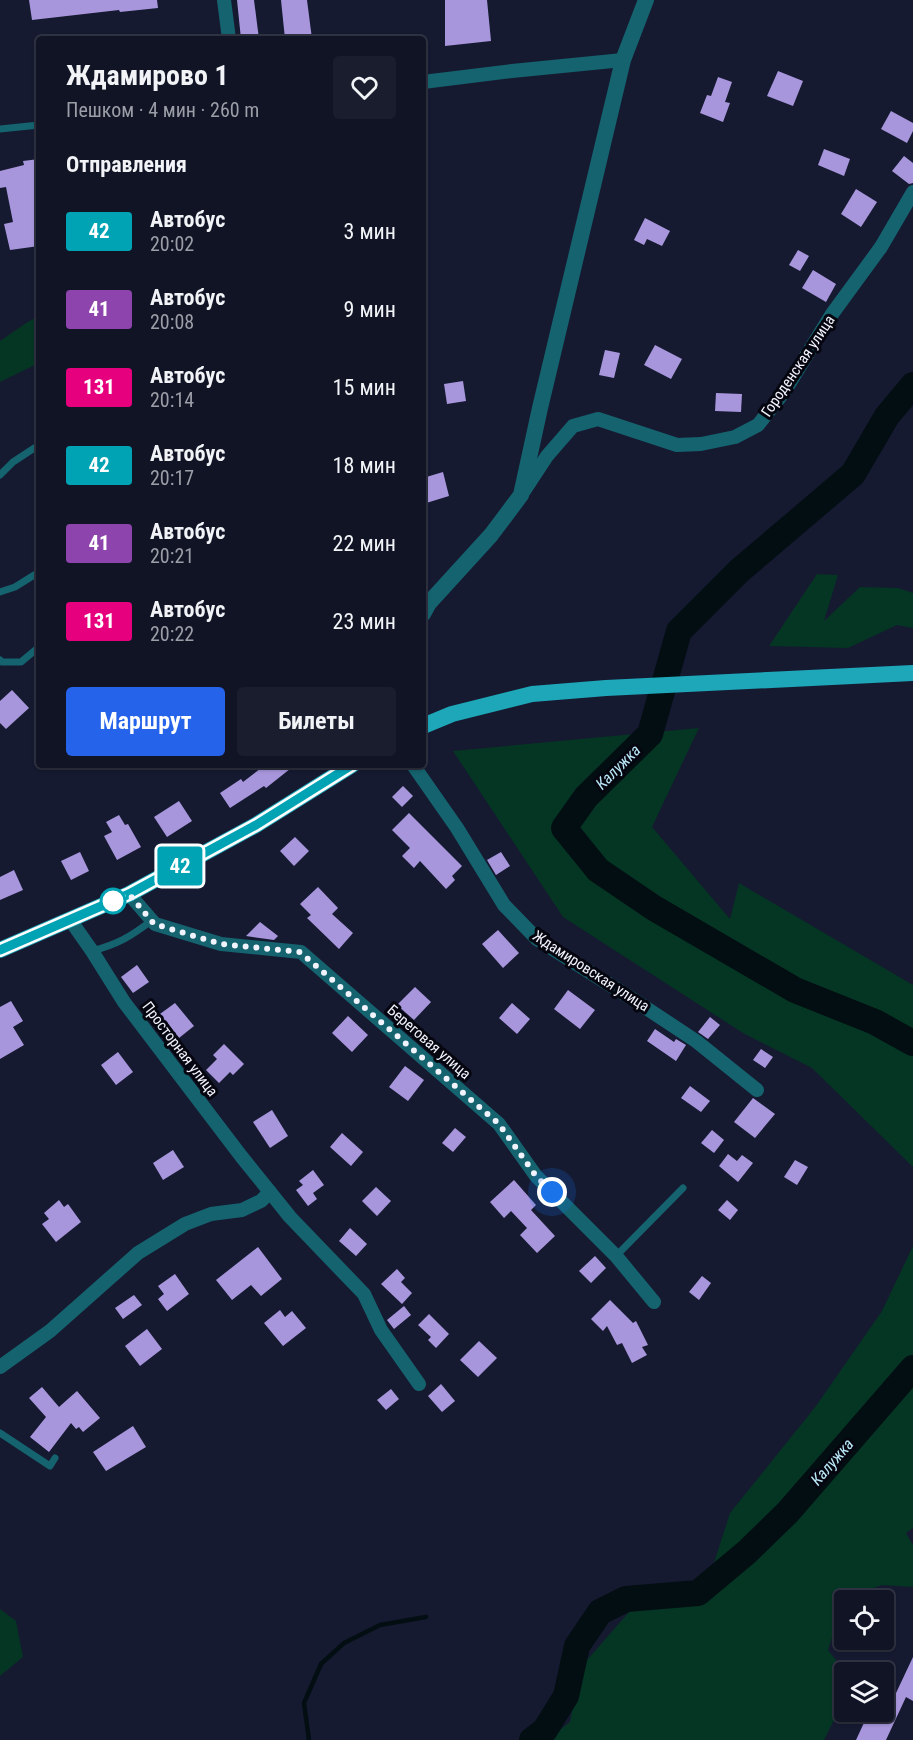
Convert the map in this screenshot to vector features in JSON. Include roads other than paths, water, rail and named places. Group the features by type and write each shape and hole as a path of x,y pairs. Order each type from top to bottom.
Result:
{"main road":[{"path":"426,725 452,714 532,694 606,688 913,673"},
{"path":"0,950 129,894 256,825 347,768"}],"street":[{"path":"224,0 228,36"},
{"name":"Городенская улица","path":"521,495 623,60 646,0"},
{"path":"426,82 623,60"},
{"name":"Городенская улица","path":"426,608 491,535 547,456 573,426 598,419 677,445 701,444 735,438 758,425 784,392 832,314 881,247 913,192"},
{"name":"Ждамировская улица","path":"415,768 458,828 504,905 537,939 696,1041 757,1090"},
{"path":"129,894 151,921"},
{"name":"Просторная улица","path":"71,921 124,1002 270,1192 364,1294 381,1330 419,1384"},
{"name":"Береговая улица","path":"151,921 154,924 221,944 300,952 499,1124 536,1176 616,1256 654,1302"},
{"path":"0,1366 50,1330 138,1253 184,1224 211,1214 242,1210 261,1201 270,1192"}],"lane":[{"path":"0,129 36,124"},
{"path":"0,475 13,462 36,447"},
{"path":"0,592 15,587 36,574"},
{"path":"0,660 2,662 21,662 36,650"},
{"path":"92,951 115,945 132,936 151,921"},
{"path":"616,1256 683,1188"},
{"path":"0,1433 50,1466 55,1458"}],"waterway":[{"name":"Калужка","path":"913,385 887,416 853,474 739,571 679,631 650,734 586,797 564,828 598,870 654,908 795,990 875,1022 913,1043"},
{"path":"532,1740 545,1730 566,1696 577,1646 600,1612 626,1599 698,1593 747,1552 788,1512 913,1368"},
{"path":"309,1740 304,1703 321,1664 344,1643 380,1625 426,1617"}]}
